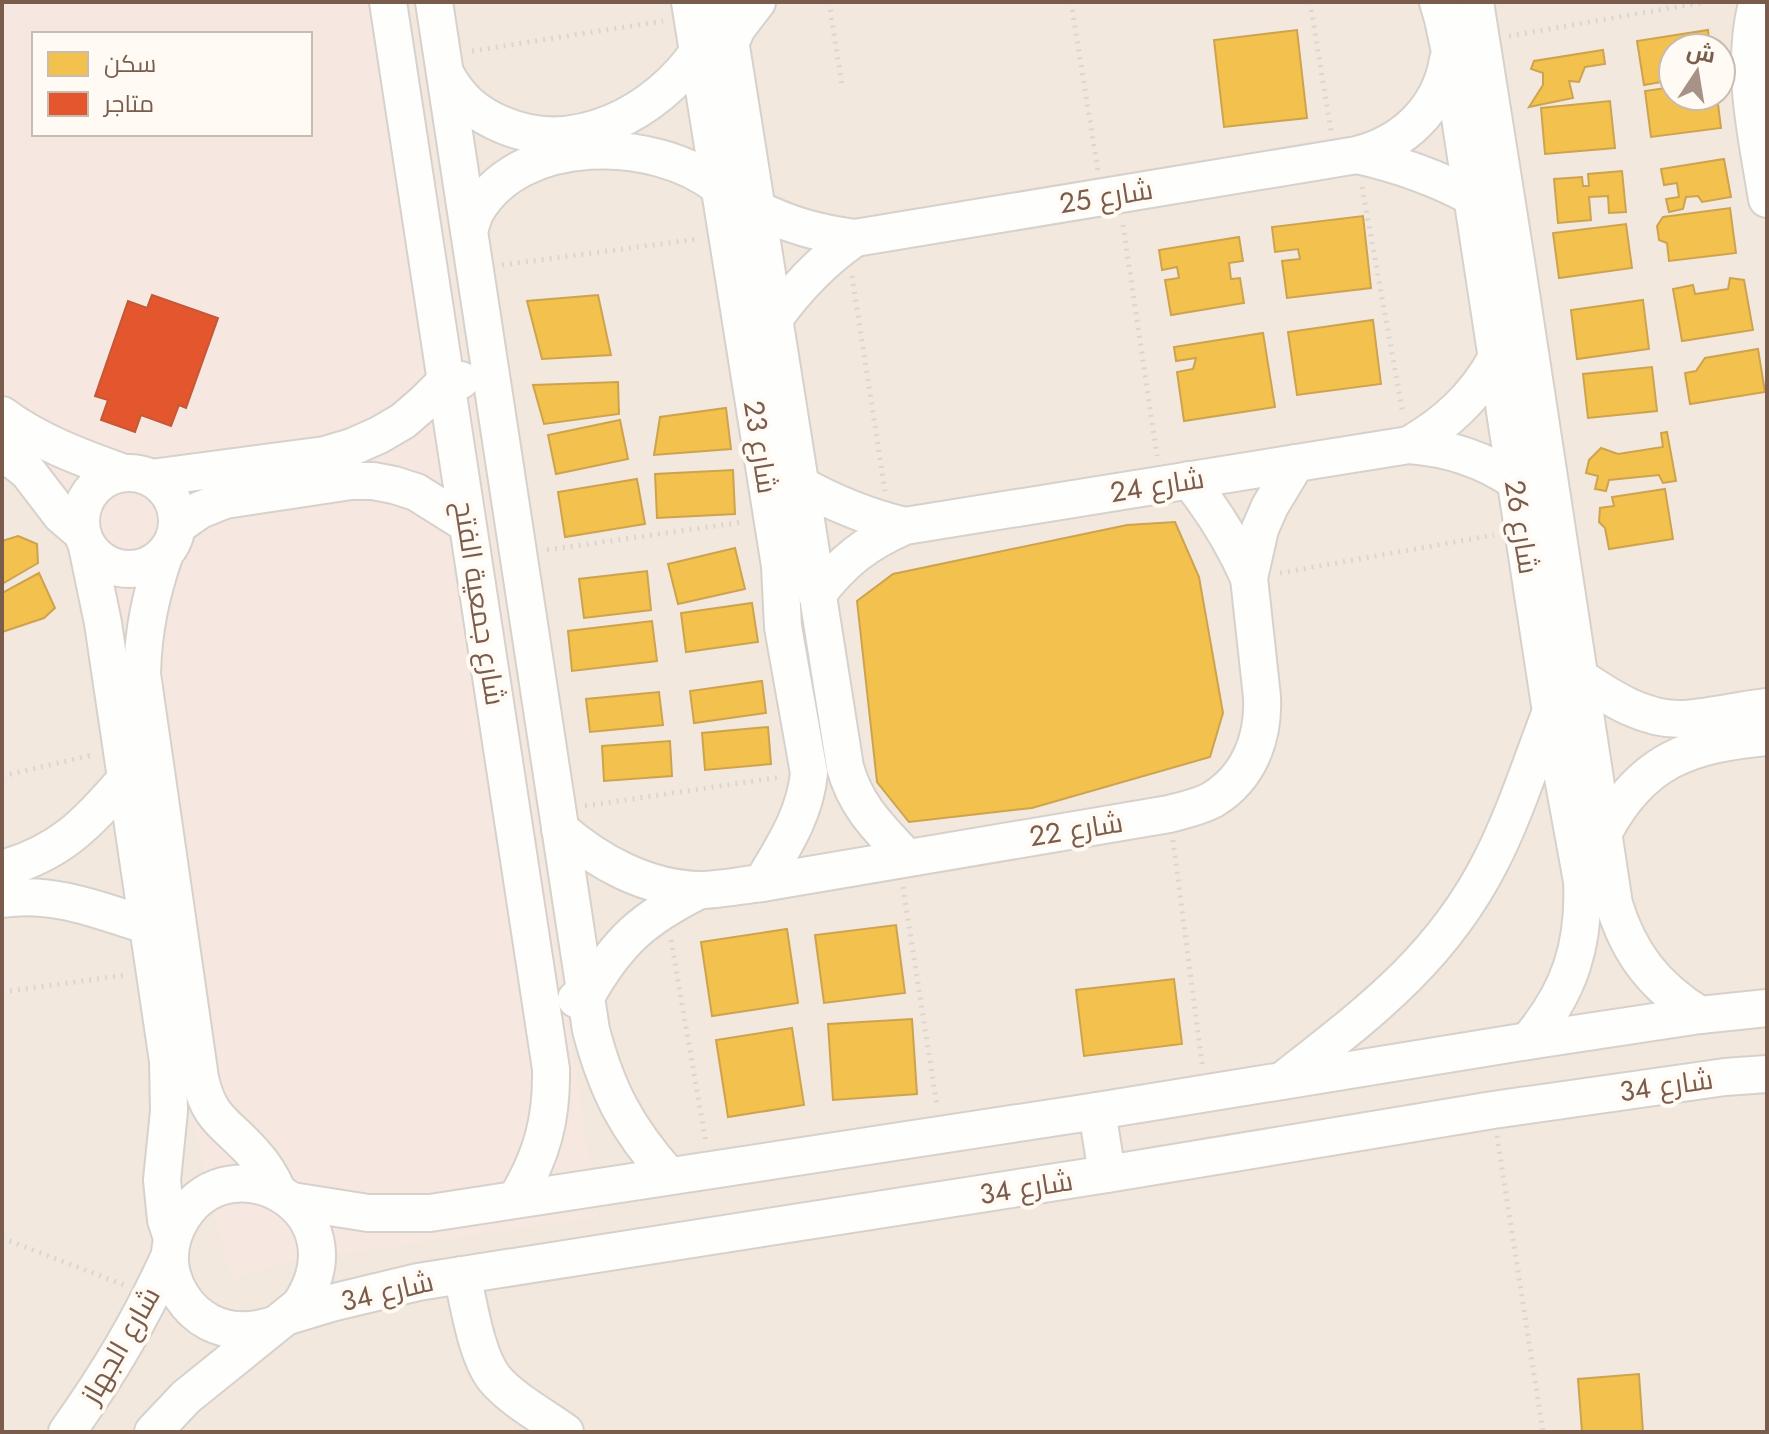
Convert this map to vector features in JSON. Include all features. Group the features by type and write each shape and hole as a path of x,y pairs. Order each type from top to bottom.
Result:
{"street":[{"name":"شارع جمعية الفتح","path":"388,2 551,1069 548,1124 530,1176 516,1199"},
{"name":"شارع جمعية الفتح","path":"434,2 591,1030 612,1094 640,1142 669,1176"},
{"path":"469,230 475,213 502,183 518,171 582,142 657,97 688,67 737,28 757,2"},
{"name":"شارع 26","path":"1438,2 1443,19 1465,46 1500,265 1581,678 1604,832 1596,879 1583,906 1581,930 1568,978 1558,1001 1528,1041"},
{"name":"شارع 26","path":"1475,2 1465,46 1472,197 1500,265 1496,359 1551,712 1596,879 1614,904 1634,952 1663,988 1700,1015"},
{"name":"شارع 23","path":"702,7 755,208 774,319 772,518 780,566 783,627 809,773 795,827 762,883"},
{"path":"1759,10 1751,28 1749,67 1766,184"},
{"name":"شارع 25","path":"755,208 804,229 851,240 1373,151 1390,143 1418,122 1440,90 1446,71 1465,46"},
{"name":"شارع 23","path":"714,48 719,187 727,235 773,415 799,484 845,767 850,786 868,816 902,858"},
{"path":"444,64 455,91 489,119 527,133 664,158 703,174 719,187"},
{"name":"شارع 25","path":"1346,157 1404,167 1472,197"},
{"path":"774,319 807,278 851,240"},
{"name":"شارع 24","path":"1409,445 1436,429 1460,409 1486,377 1496,359"},
{"path":"2,451 28,472 97,557 125,569 140,568 154,563 200,510 327,469 352,447 391,428 445,382 491,375"},
{"path":"2,415 68,452 163,487 172,498 176,512 171,540 148,613 142,674 182,1057 169,1111 162,1180 171,1246 171,1271 185,1301 210,1322 242,1331 258,1330 281,1320"},
{"name":"شارع 24","path":"799,484 843,507 897,524 1409,445 1447,449 1465,455 1515,481"},
{"name":"شارع 22","path":"558,819 590,853 624,872 649,881 700,890 762,883 1169,814 1211,800 1226,790 1248,764 1261,731 1263,714 1249,578 1253,553 1265,518 1296,463"},
{"path":"153,1432 186,1397 300,1305 316,1276 318,1260 312,1227 303,1213 285,1196 247,1147 220,1122 206,1102 182,1057 155,971 103,623 80,519 83,506 89,493 110,476 327,469 351,481 373,481 416,492 467,524"},
{"name":"شارع 22","path":"1175,482 1203,498 1229,536 1249,578"},
{"name":"شارع 24","path":"817,595 855,553 897,524"},
{"path":"1581,678 1620,703 1641,712 1729,727 1767,737"},
{"path":"798,714 835,707"},
{"path":"1604,832 1629,793 1645,777 1664,763 1707,746 1729,727 1767,707"},
{"path":"1281,1082 1394,990 1447,931 1490,863 1551,712"},
{"path":"2,869 56,847 78,831 123,764"},
{"name":"شارع 22","path":"586,997 611,955 628,937 666,908 700,890"},
{"path":"2,899 37,897 63,900 149,926"},
{"path":"540,1005 586,997"},
{"path":"171,1246 178,1223 187,1209 199,1198 229,1185 263,1186 285,1196 368,1213 430,1213 1097,1111 1528,1041 1767,1008"},
{"name":"شارع 34","path":"281,1320 374,1291 462,1275 1493,1110 1725,1077 1767,1074"},
{"path":"1097,1111 1107,1174"},
{"name":"شارع الجهاز","path":"67,1432 117,1359 151,1295 171,1246"},
{"path":"462,1275 480,1349 492,1376 565,1432"}],"path":[{"path":"829,2 842,86"},
{"path":"1071,2 1110,196 1175,482"},
{"path":"1310,2 1409,445"},
{"path":"1465,46 1705,2"},
{"path":"444,64 702,7"},
{"path":"475,269 727,235"},
{"path":"851,240 897,524"},
{"path":"518,554 772,518"},
{"path":"1249,578 1523,530"},
{"path":"2,776 123,764"},
{"path":"558,819 809,773"},
{"path":"1169,814 1206,1093"},
{"path":"902,858 941,1134"},
{"path":"666,908 710,1169"},
{"path":"2,992 155,971"},
{"path":"1493,1110 1543,1432"},
{"path":"2,1238 151,1295"}],"shaded area":[{"path":"2,2 1767,2 1767,1432 2,1432"},
{"path":"2,2 408,2 598,1217 285,1262 231,1279 186,1094 111,575 94,520 59,478 2,437"}],"building: سكن":[{"path":"1297,30 1307,118 1224,127 1214,40"},
{"path":"1657,38 1657,83 1644,85 1637,41"},
{"path":"1603,50 1605,64 1585,67 1579,82 1569,81 1573,98 1529,107 1543,85 1543,73 1531,69 1534,61"},
{"path":"1657,89 1657,112 1719,112 1721,128 1651,137 1645,91"},
{"path":"1610,101 1615,148 1545,154 1541,108"},
{"path":"1724,159 1731,197 1702,202 1698,196 1686,197 1683,209 1669,212 1666,199 1679,197 1677,183 1664,185 1661,169"},
{"path":"1622,171 1626,212 1609,213 1608,196 1589,197 1591,220 1558,223 1554,179 1582,177 1583,186 1589,186 1588,174"},
{"path":"1730,208 1736,253 1669,261 1667,243 1659,240 1657,226 1663,217"},
{"path":"1363,216 1371,288 1287,298 1282,261 1300,259 1298,249 1275,252 1272,227"},
{"path":"1626,224 1632,268 1559,278 1553,233"},
{"path":"1239,237 1243,261 1229,263 1231,279 1240,278 1244,303 1171,315 1165,280 1179,278 1177,267 1162,270 1159,250"},
{"path":"1730,278 1744,280 1753,330 1682,341 1673,289 1693,285 1695,294 1728,289"},
{"path":"598,295 611,355 542,359 527,301"},
{"path":"1643,300 1649,349 1577,359 1571,310"},
{"path":"1373,320 1381,384 1297,395 1288,332"},
{"path":"1263,333 1275,407 1184,421 1177,372 1193,369 1196,358 1176,361 1174,347"},
{"path":"1758,349 1765,392 1690,404 1685,373 1696,371 1705,358"},
{"path":"1652,367 1657,411 1588,418 1583,374"},
{"path":"618,382 619,414 544,424 533,385"},
{"path":"726,408 731,449 654,455 660,417"},
{"path":"620,420 628,459 556,474 548,435"},
{"path":"1667,432 1676,481 1663,483 1659,475 1609,480 1606,491 1595,489 1598,476 1586,473 1589,460 1601,448 1618,454 1663,447 1661,433"},
{"path":"733,470 735,514 657,518 655,474"},
{"path":"637,479 645,524 565,537 558,492"},
{"path":"1665,489 1673,539 1609,549 1605,528 1599,522 1600,508 1614,506 1612,497"},
{"path":"1175,522 1199,577 1223,713 1210,757 1032,808 909,822 877,782 857,601 893,574 1127,525"},
{"path":"18,536 37,544 38,563 2,584 2,541"},
{"path":"735,548 745,589 678,604 668,564"},
{"path":"647,571 651,610 584,618 579,579"},
{"path":"39,573 55,608 44,618 2,632 2,593"},
{"path":"752,603 758,642 686,652 681,613"},
{"path":"652,621 657,661 572,671 568,631"},
{"path":"762,681 766,713 694,723 690,691"},
{"path":"659,692 663,725 590,732 586,699"},
{"path":"768,727 771,764 705,770 702,733"},
{"path":"670,741 672,776 604,781 602,746"},
{"path":"896,925 905,993 824,1003 815,935"},
{"path":"787,929 798,1003 712,1016 701,942"},
{"path":"1174,979 1182,1044 1084,1056 1076,990"},
{"path":"912,1019 917,1094 833,1100 828,1024"},
{"path":"792,1028 804,1105 728,1117 716,1040"},
{"path":"1639,1374 1643,1432 1582,1432 1578,1379"}],"building: متاجر":[{"path":"152,295 218,318 186,408 179,405 171,426 141,415 135,432 101,420 108,400 95,396 128,301 147,308"}]}
